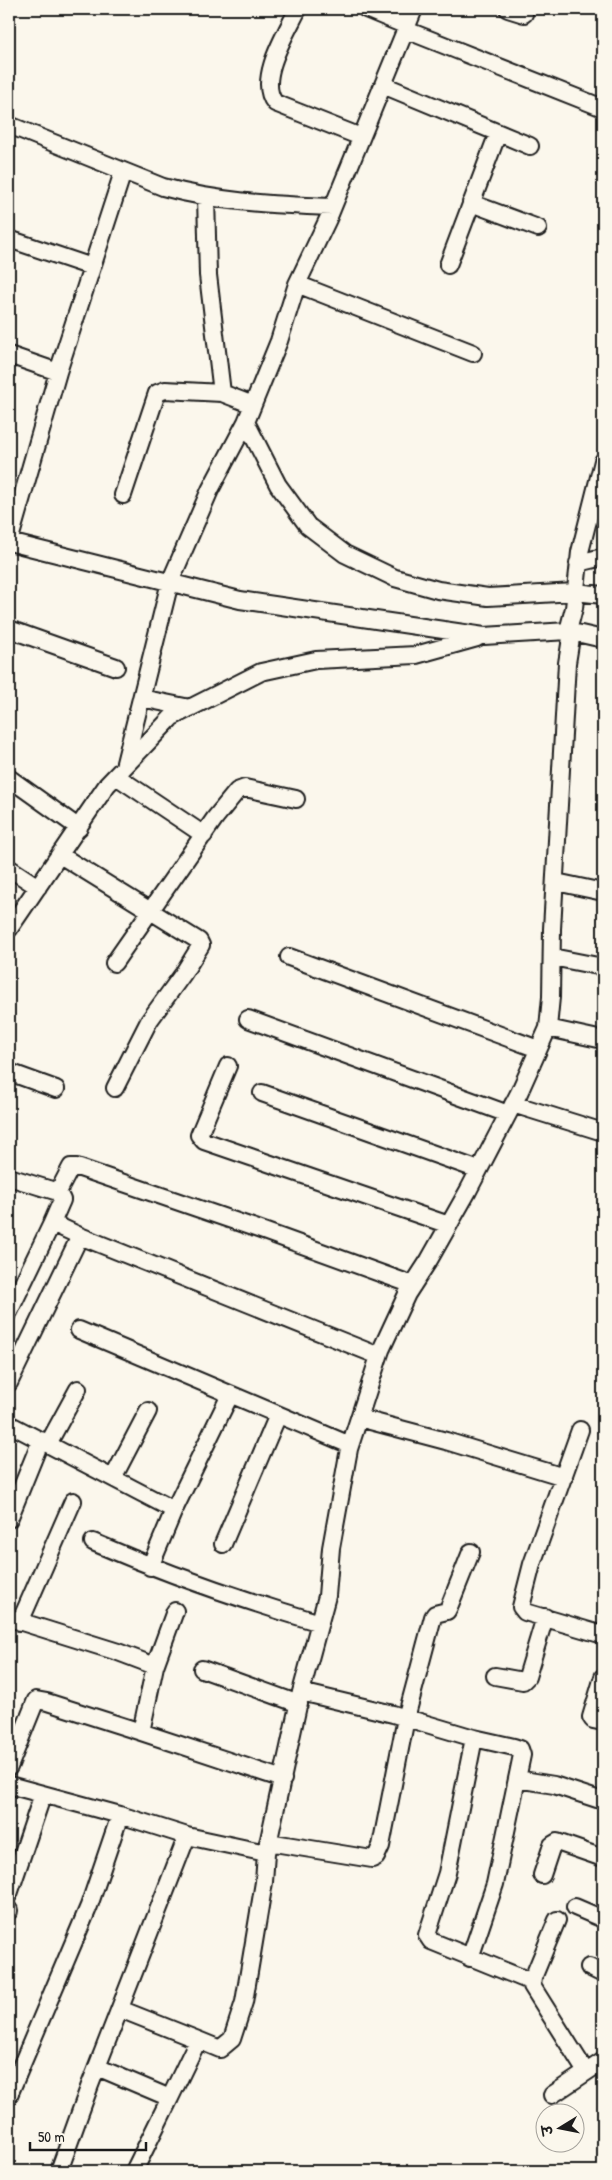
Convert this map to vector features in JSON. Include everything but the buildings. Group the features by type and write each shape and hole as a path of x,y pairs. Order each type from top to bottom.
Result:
{"street":[{"path":"298,9 268,78 270,96 275,103 361,137"},
{"path":"366,9 407,28 603,108"},
{"path":"120,772 170,582 210,490 246,422 279,341 297,284 328,219 414,9"},
{"path":"508,9 524,14"},
{"path":"383,85 530,146"},
{"path":"9,126 163,187 206,197 332,206"},
{"path":"448,265 498,133"},
{"path":"123,172 58,372 9,542 240,600 484,636 570,632 603,639"},
{"path":"206,197 208,275 222,393"},
{"path":"470,203 538,228"},
{"path":"9,239 92,267"},
{"path":"297,284 473,353"},
{"path":"9,355 58,372"},
{"path":"123,495 157,393 165,390 222,393 253,405"},
{"path":"246,422 278,485 308,526 345,554 395,578 438,590 488,597 575,592 603,595"},
{"path":"120,2009 220,2049 232,2039 244,2002 254,1950 267,1848 300,1698 327,1596 331,1548 350,1445 379,1356 413,1285 449,1225 511,1109 548,1028 570,632 578,563 603,461"},
{"path":"578,563 603,557"},
{"path":"9,629 116,667"},
{"path":"9,929 107,785 172,718 261,672 316,660 416,655 484,636"},
{"path":"140,698 190,708"},
{"path":"120,772 204,835"},
{"path":"9,778 78,828"},
{"path":"114,963 237,791 241,789 296,799"},
{"path":"60,855 199,941 201,945 149,1022 115,1088"},
{"path":"9,868 38,887"},
{"path":"556,882 603,892"},
{"path":"289,957 538,1049"},
{"path":"552,957 603,967"},
{"path":"248,1019 511,1109 603,1132"},
{"path":"548,1028 603,1040"},
{"path":"228,1066 199,1135 204,1142 449,1225"},
{"path":"9,1072 56,1089"},
{"path":"262,1093 479,1170"},
{"path":"58,1192 68,1170 71,1167 77,1167 413,1285"},
{"path":"9,1178 58,1192 62,1200 9,1312"},
{"path":"52,1222 80,1236 379,1356"},
{"path":"9,1383 80,1236"},
{"path":"79,1330 350,1445"},
{"path":"9,1519 45,1442 78,1389"},
{"path":"150,1567 174,1510 230,1395"},
{"path":"113,1478 148,1411"},
{"path":"223,1544 278,1415"},
{"path":"359,1418 446,1441 564,1477"},
{"path":"9,1424 174,1510"},
{"path":"580,1430 532,1564 521,1607 525,1612 603,1635"},
{"path":"73,1501 14,1620 118,1652 155,1666"},
{"path":"93,1542 150,1567 320,1623"},
{"path":"9,1785 120,1815 187,1836 267,1848 372,1859 376,1857 381,1846 406,1718 433,1617 435,1614 447,1611 471,1552"},
{"path":"141,1732 155,1666 175,1611"},
{"path":"495,1676 518,1681 523,1681 527,1677 544,1617"},
{"path":"202,1669 300,1698 406,1718 520,1749 522,1755 518,1779 495,1884 470,1958"},
{"path":"603,1677 591,1717 593,1720 603,1722"},
{"path":"9,1767 36,1700 141,1732 283,1779"},
{"path":"474,1738 447,1872 427,1935 431,1941 532,1982"},
{"path":"518,1779 554,1785 603,1801"},
{"path":"9,1894 43,1794"},
{"path":"9,2095 89,1906 120,1815"},
{"path":"59,2171 187,1836"},
{"path":"542,1875 552,1845 557,1842 603,1858"},
{"path":"9,1900 11,1905 9,1910"},
{"path":"575,1907 603,1919"},
{"path":"557,1920 532,1986 586,2072"},
{"path":"134,2171 198,2040"},
{"path":"552,2095 603,2061"},
{"path":"98,2067 170,2098"}]}
